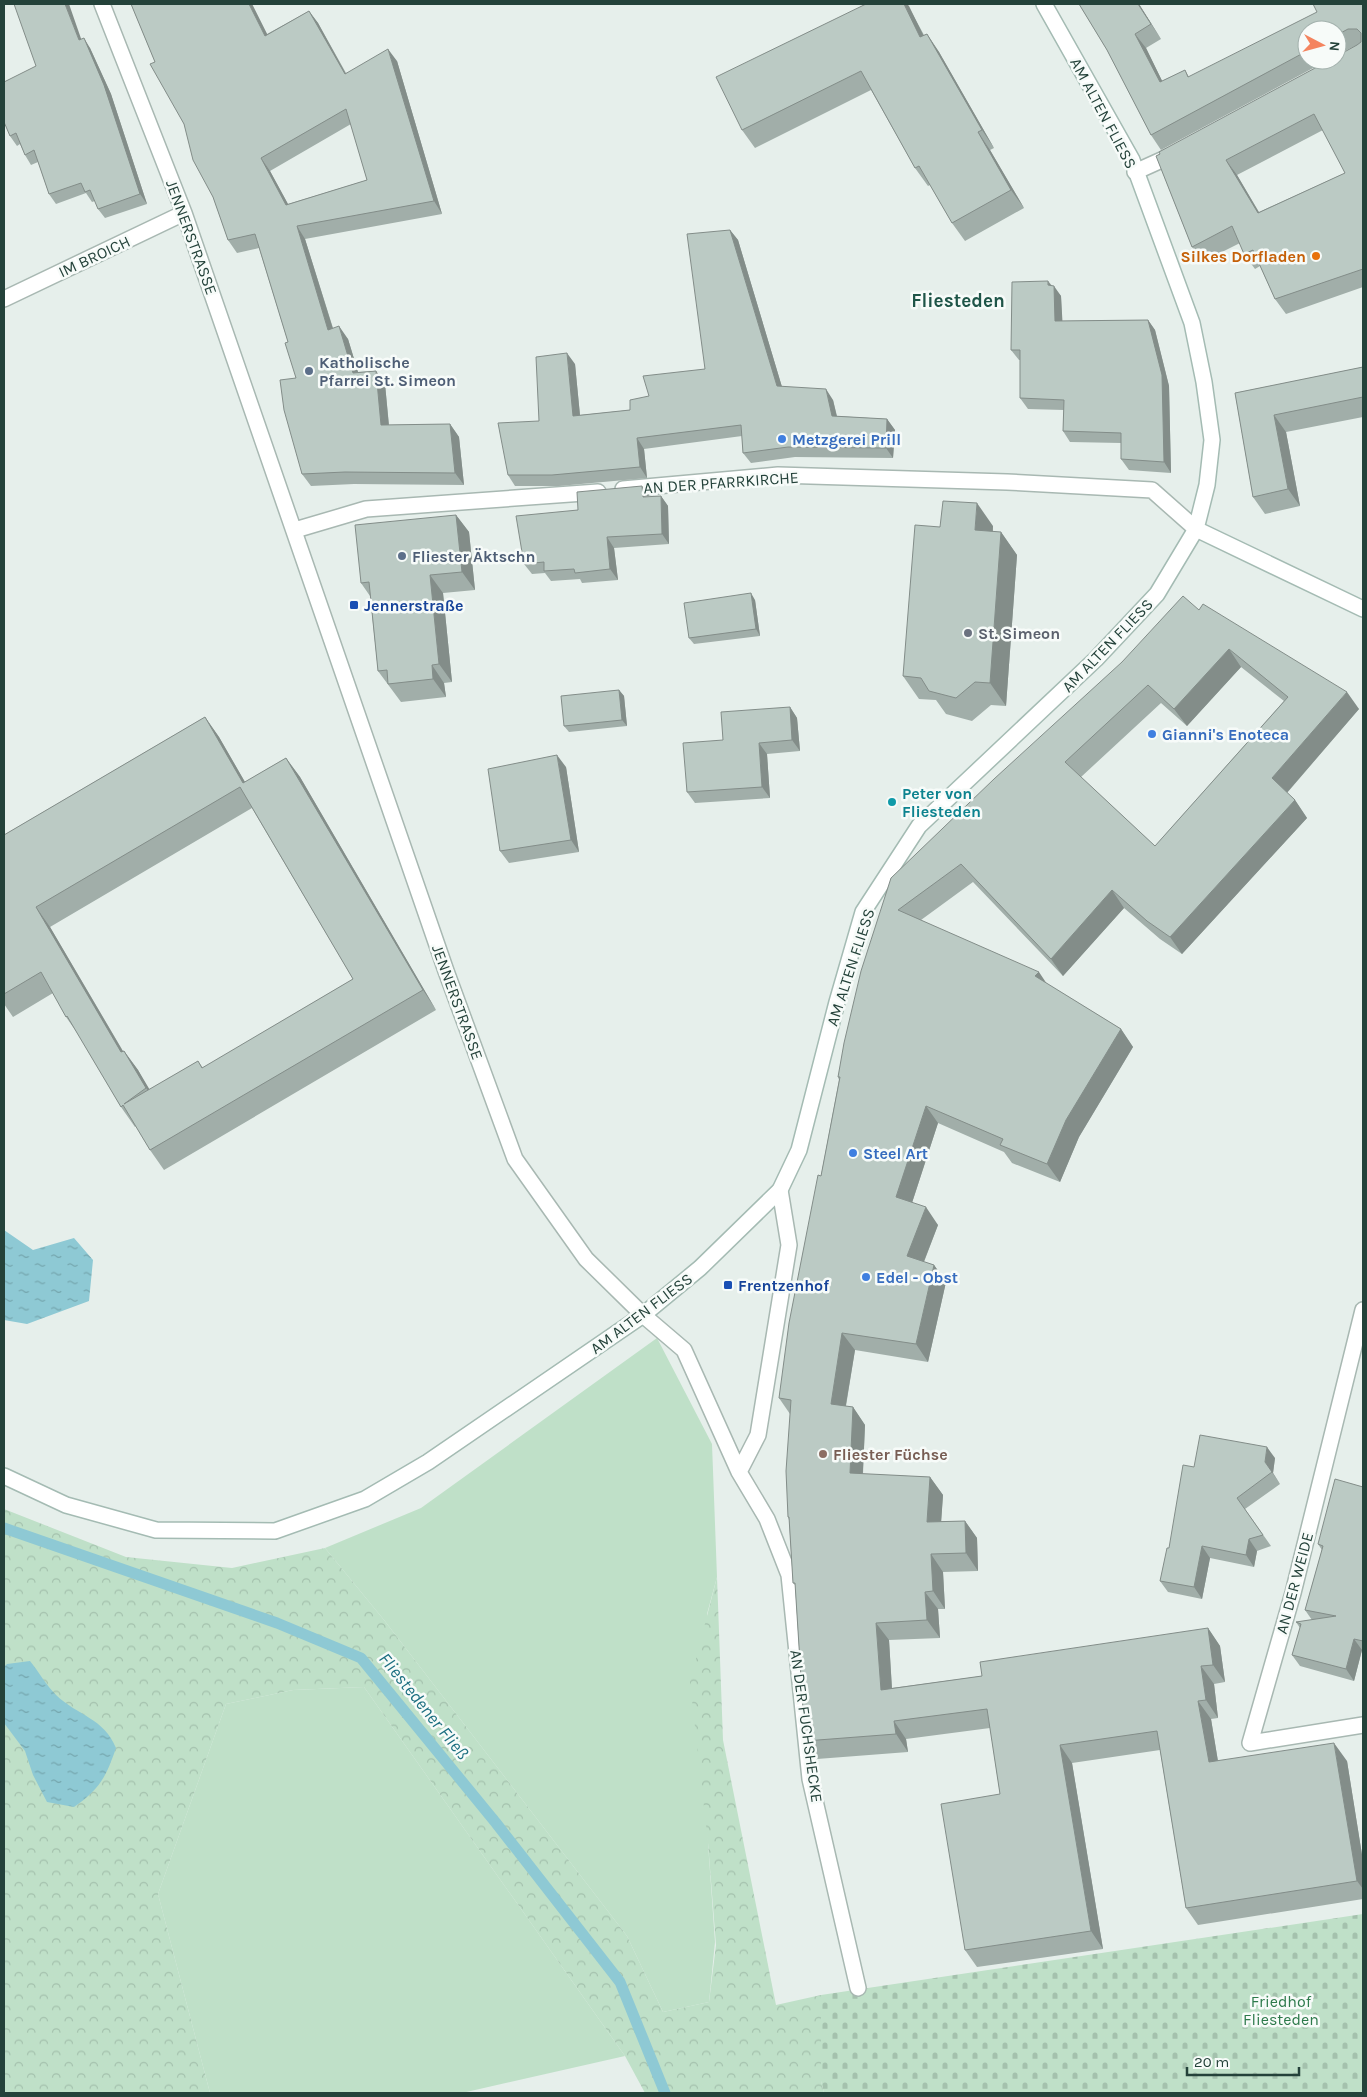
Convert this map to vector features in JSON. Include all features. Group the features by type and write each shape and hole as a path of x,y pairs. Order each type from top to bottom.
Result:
{"street":[{"name":"JENNERSTRASSE","path":"102,4 184,213 443,962 515,1160 586,1259 644,1315"},
{"name":"AM ALTEN FLIESS","path":"4,1476 66,1504 156,1530 275,1531 366,1498 428,1462 644,1315 700,1268 780,1190 799,1150 837,1002 864,912 919,826 1096,659 1157,594 1196,529 1207,485 1212,440 1204,382 1192,323 1132,160 1044,4"},
{"path":"1135,172 1191,145"},
{"name":"IM BROICH","path":"4,299 184,213"},
{"name":"AN DER PFARRKIRCHE","path":"295,530 366,509 530,498 778,475 1007,482 1152,490 1196,529 1363,609"},
{"path":"739,1472 758,1435 789,1245 780,1190"},
{"name":"AN DER WEIDE","path":"1363,1310 1293,1593 1250,1743 1363,1726"},
{"name":"AN DER FUCHSHECKE","path":"644,1315 684,1350 739,1472 767,1519 789,1575 810,1779 836,1884 858,1988"}],"green space":[{"path":"657,1338 712,1444 717,1577 707,1614 708,1843 715,1942 709,2002 663,2012 627,1936 384,1620 325,1548 421,1508"},
{"path":"4,1509 126,1557 232,1568 325,1548 384,1620 627,1936 663,2012 709,2002 716,1945 708,1843 690,1682 717,1577 723,1740 776,2005 821,1995 821,2081 824,2093 645,2093 625,2056 364,1687 293,1690 226,1704 158,1894 210,2093 4,2093"},
{"path":"364,1687 625,2056 462,2093 210,2093 158,1894 226,1704 293,1690"},
{"name":"Friedhof Fliesteden","path":"1363,1914 1363,2093 824,2093 821,2081 821,1995"}],"water":[{"path":"4,1230 33,1250 74,1238 93,1260 89,1301 27,1324 4,1320"},
{"path":"30,1661 56,1695 105,1730 116,1748 101,1782 74,1807 47,1802 33,1775 25,1751 4,1723 4,1667 7,1664"}],"building":[{"path":"14,4 65,4 79,40 84,38 104,85 140,194 98,209 90,190 85,192 81,183 49,194 34,150 25,155 16,133 10,136 4,122 4,82 36,66"},
{"path":"131,4 249,4 265,36 309,11 345,74 388,49 434,201 297,226 328,330 339,326 353,373 376,371 381,425 450,424 455,473 345,472 302,474 284,410 280,380 296,378 285,343 288,342 255,234 228,240 213,197 193,160 184,124 150,64 155,62","holes":["346,109 367,180 286,205 261,158"]},
{"path":"866,4 904,4 920,37 927,34 982,130 978,132 1011,190 952,223 919,166 915,168 861,71 742,130 716,77"},
{"path":"1079,4 1138,4 1151,24 1135,34 1160,82 1185,70 1188,77 1297,22 1297,56 1151,135 1107,50"},
{"path":"1313,4 1363,4 1363,269 1275,299 1253,250 1244,254 1232,226 1192,247 1156,156 1160,154 1159,152 1311,70 1347,70 1347,50 1361,42 1361,33 1357,29 1348,29 1347,20 1301,20 1317,12","holes":["1314,114 1345,173 1258,213 1226,160"]},
{"path":"730,230 777,386 826,389 832,416 887,419 886,448 788,447 743,453 741,425 637,438 640,467 552,475 508,475 498,423 539,421 536,357 567,353 573,416 630,410 630,400 649,396 643,376 705,369 687,234"},
{"path":"1048,281 1048,285 1054,286 1055,321 1148,320 1162,375 1164,462 1121,459 1121,433 1063,431 1064,400 1020,398 1020,350 1011,350 1012,282"},
{"path":"1363,367 1363,397 1274,415 1288,489 1253,497 1235,393"},
{"path":"642,486 643,497 661,496 662,534 607,537 610,569 575,573 574,569 544,571 544,562 524,564 516,516 578,510 577,492"},
{"name":"St. Simeon","path":"943,501 977,503 975,530 1001,532 990,683 975,682 956,698 929,691 921,678 903,676 915,525 940,527"},
{"path":"456,515 462,572 430,575 439,664 432,665 433,679 388,684 387,670 378,671 369,582 361,583 355,525"},
{"path":"751,593 756,629 689,638 684,603"},
{"path":"1183,596 1199,610 1203,604 1347,692 1272,778 1295,800 1170,937 1147,921 1112,890 1051,959 961,864 898,910 1039,972 1035,976 1121,1029 1066,1120 1047,1164 1000,1145 1003,1139 926,1106 896,1197 926,1207 907,1256 934,1265 916,1344 842,1333 831,1404 853,1407 850,1473 930,1477 927,1522 965,1521 966,1553 931,1554 933,1591 925,1592 927,1620 876,1623 881,1690 982,1676 980,1662 1208,1628 1213,1665 1201,1666 1206,1700 1198,1701 1209,1762 1334,1743 1357,1881 1186,1908 1157,1731 1060,1745 1091,1931 965,1950 941,1804 1000,1794 987,1709 894,1721 896,1734 805,1741 786,1471 791,1400 779,1398 789,1323 818,1175 821,1176 840,1077 838,1077 844,1043 861,971 891,878 994,779 1122,662","holes":["1229,649 1288,697 1155,846 1065,762 1148,685 1174,709"]},
{"path":"619,690 622,720 564,726 561,696"},
{"path":"790,707 792,740 759,743 762,787 687,792 683,743 723,740 721,712"},
{"path":"205,717 243,783 286,758 423,990 150,1150 123,1105 121,1107 41,972 4,994 4,835","holes":["240,787 353,979 202,1068 198,1061 124,1104 146,1088 124,1051 121,1052 36,907"]},
{"path":"557,755 571,840 500,851 488,769"},
{"path":"1200,1435 1267,1447 1265,1462 1272,1472 1237,1498 1263,1535 1249,1539 1246,1555 1202,1546 1194,1587 1160,1581 1167,1548 1169,1548 1183,1465 1194,1467"},
{"path":"1335,1479 1363,1487 1363,1641 1354,1639 1346,1669 1292,1655 1301,1624 1296,1622 1336,1616 1305,1610 1323,1546 1318,1544"}],"waterway":[{"name":"Fliestedener Fließ","path":"4,1528 277,1623 361,1658 496,1823 620,1982 665,2093"}],"place":[{"name":"Silkes Dorfladen","path":"1316,256"},
{"name":"Katholische Pfarrei St. Simeon","path":"309,371"},
{"name":"Metzgerei Prill","path":"782,439"},
{"name":"Fliester Äktschn","path":"402,556"},
{"name":"Jennerstraße","path":"354,605"},
{"name":"St. Simeon","path":"968,633"},
{"name":"Gianni's Enoteca","path":"1152,734"},
{"name":"Peter von Fliesteden","path":"892,802"},
{"name":"Steel Art","path":"853,1153"},
{"name":"Edel - Obst","path":"866,1277"},
{"name":"Frentzenhof","path":"728,1285"},
{"name":"Fliester Füchse","path":"823,1454"}],"district":[{"name":"Fliesteden","path":"958,300"}]}
